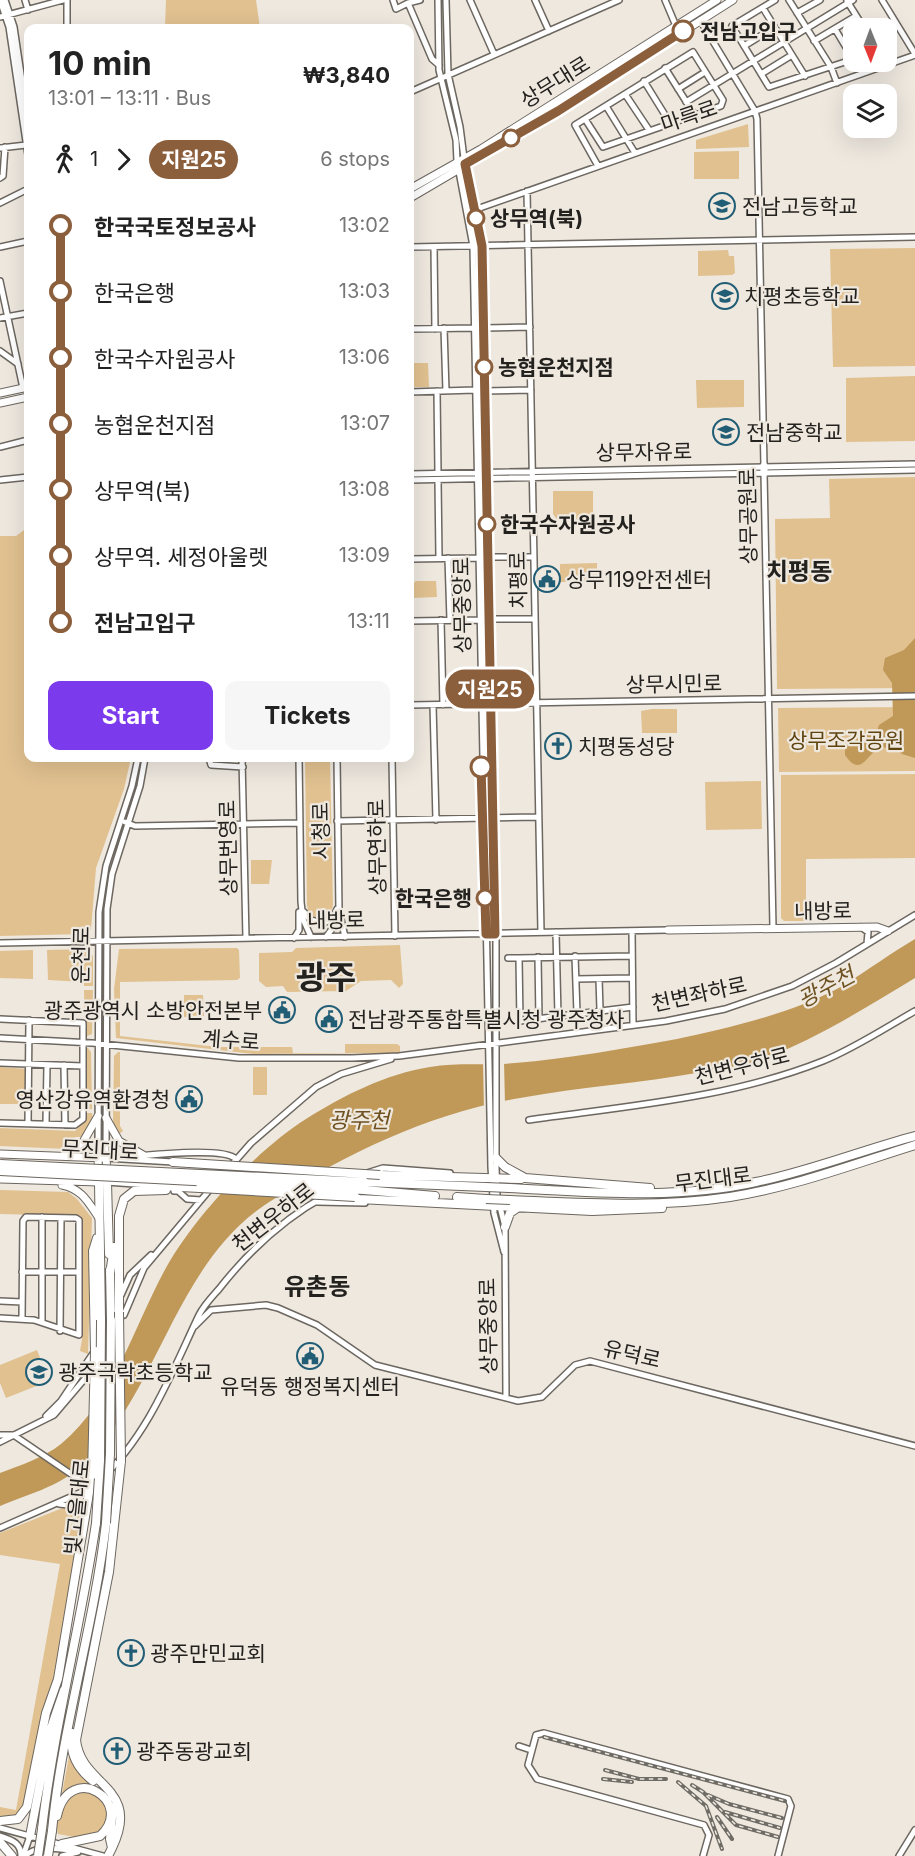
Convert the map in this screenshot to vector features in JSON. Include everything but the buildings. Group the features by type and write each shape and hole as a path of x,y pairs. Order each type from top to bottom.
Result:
{"highway":[{"name":"무진대로","path":"429,1183 509,1188 677,1192 755,1182 915,1136"},
{"name":"무진대로","path":"490,1206 510,1200 629,1205 704,1200 787,1185 915,1145"},
{"path":"496,1158 505,1167 525,1179"},
{"path":"173,1162 380,1175 494,1176 677,1192"},
{"name":"무진대로","path":"0,1164 199,1180"},
{"name":"무진대로","path":"0,1172 199,1180"},
{"path":"380,1175 429,1183"},
{"path":"107,1854 120,1817 117,1800 111,1790 86,1767 77,1751 76,1740 110,1572 121,1461 119,1210 129,1194 199,1180 429,1183"},
{"path":"199,1180 355,1197 406,1195 490,1206"},
{"path":"365,1181 406,1195"},
{"name":"빛고을대로","path":"48,1856 48,1778 70,1676 96,1522 100,1461 99,1218 103,1182"},
{"name":"빛고을대로","path":"39,1856 57,1782 95,1593 106,1523 110,1454 111,1320 103,1182"},
{"path":"110,1274 116,1215 120,1201 128,1192 137,1187 164,1188"},
{"path":"355,1197 518,1208 622,1211 687,1205 704,1200"},
{"path":"505,1227 510,1213 518,1208"},
{"path":"0,1822 18,1819 27,1807 46,1713 58,1679 92,1488 95,1351 93,1251 99,1232"},
{"path":"86,1516 94,1504 104,1499 117,1500"},
{"path":"30,1836 58,1702 70,1676"},
{"path":"71,1706 75,1714 70,1746 75,1759 83,1772 107,1793 113,1805 114,1813 107,1854"},
{"path":"47,1830 64,1798 78,1789 95,1790 104,1796 109,1805 107,1854"},
{"path":"0,1822 23,1820 35,1804"},
{"path":"62,1844 100,1836 110,1822"},
{"path":"0,1842 12,1856"}],"main road":[{"name":"상무대로","path":"414,187 558,111 698,17 717,0"},
{"name":"상무대로","path":"414,195 676,26 733,0"},
{"path":"0,393 24,387"},
{"path":"0,403 24,400"},
{"name":"내방로","path":"668,930 877,927 888,931"},
{"path":"64,1182 73,1176 75,1164 64,1156 83,1142 98,1116"},
{"path":"106,1118 119,1141 140,1158"},
{"name":"무진대로","path":"0,1154 102,1158"},
{"name":"빛고을대로","path":"102,1158 103,1182"},
{"name":"무진대로","path":"0,1179 103,1182"},
{"path":"42,1181 75,1188 99,1218"}],"street":[{"path":"0,0 24,92"},
{"path":"5,0 24,132"},
{"path":"25,0 28,10"},
{"path":"6,16 65,0 67,24"},
{"path":"393,0 396,9 420,0"},
{"path":"438,0 439,65 461,163"},
{"path":"446,0 448,74 462,134 461,163"},
{"path":"470,0 494,54"},
{"path":"535,0 549,31"},
{"path":"414,90 619,0"},
{"path":"665,0 676,26"},
{"path":"775,0 732,26 769,87 843,63"},
{"path":"789,0 831,67 837,83"},
{"path":"798,14 820,0"},
{"path":"882,0 915,55"},
{"path":"686,102 849,1 856,16 814,41"},
{"path":"408,3 432,58 439,65"},
{"path":"763,8 805,76"},
{"name":"상무공원로","path":"698,17 755,111 772,928"},
{"path":"744,46 775,27"},
{"path":"835,30 843,43"},
{"path":"585,119 603,147 721,106 723,100 693,52 644,81 585,119 574,127 598,166"},
{"path":"761,74 792,55"},
{"name":"마륵로","path":"474,210 915,55"},
{"path":"665,68 694,114"},
{"path":"678,88 705,72"},
{"path":"644,81 670,123"},
{"path":"625,94 648,130"},
{"path":"606,106 636,153"},
{"path":"0,178 3,176 3,148 24,145"},
{"name":"상무중앙로","path":"461,163 482,246 497,1046 494,1176"},
{"name":"상무중앙로","path":"461,163 473,246 483,819 489,1043 496,1158 490,1206 504,1252"},
{"path":"0,203 24,191"},
{"name":"치평로","path":"527,191 541,932"},
{"path":"414,247 915,237"},
{"path":"0,247 24,242"},
{"path":"434,247 435,329"},
{"path":"0,285 24,381"},
{"path":"0,318 24,314"},
{"path":"484,328 530,327"},
{"path":"444,328 446,391"},
{"path":"414,329 474,328"},
{"path":"0,351 18,363"},
{"path":"414,392 476,390"},
{"path":"484,391 531,390"},
{"path":"437,391 438,473"},
{"path":"0,447 24,441"},
{"name":"상무자유로","path":"414,480 915,464"},
{"name":"상무자유로","path":"414,474 532,470 915,470"},
{"path":"0,480 24,477"},
{"path":"438,480 439,558"},
{"path":"488,557 534,556"},
{"path":"448,558 450,620"},
{"path":"414,559 478,558"},
{"path":"489,620 535,619"},
{"path":"441,620 443,705"},
{"path":"414,621 479,620"},
{"name":"상무시민로","path":"414,705 915,696"},
{"path":"433,705 436,820"},
{"name":"운천로","path":"102,1158 98,1116 98,941 102,884 137,762"},
{"name":"운천로","path":"102,1158 106,1118 107,909 112,874 145,762"},
{"path":"210,762 211,765 243,766"},
{"name":"상무번영로","path":"242,762 246,939"},
{"name":"시청로","path":"294,938 299,930 301,902 299,762"},
{"name":"시청로","path":"326,937 338,921 339,906 337,762"},
{"name":"상무연하로","path":"392,762 395,936"},
{"path":"337,821 538,817"},
{"path":"120,821 128,824 300,823"},
{"path":"301,902 306,916 324,923 333,918 339,906"},
{"name":"시청로","path":"301,902 303,919 310,937"},
{"name":"시청로","path":"339,906 345,937"},
{"name":"천변좌하로","path":"352,1058 399,1056 489,1043 497,1046 701,1015 752,1001 816,974 915,915"},
{"path":"861,927 868,932 867,944"},
{"name":"내방로","path":"0,943 668,930"},
{"path":"632,931 633,1025"},
{"path":"556,932 558,1016"},
{"path":"575,956 577,1013"},
{"path":"508,958 632,956"},
{"path":"538,957 539,1019"},
{"path":"519,958 520,1021 633,1007"},
{"path":"576,979 632,978"},
{"path":"599,979 600,1010"},
{"name":"천변우하로","path":"529,1120 694,1096 793,1072 846,1050 915,1011"},
{"path":"0,1019 82,1023 83,1066 83,1119 75,1125 0,1123"},
{"path":"28,1123 29,1020"},
{"name":"계수로","path":"0,1038 98,1043 239,1058 352,1058"},
{"name":"천변좌하로","path":"119,1299 130,1275 155,1252 236,1159 324,1082 399,1056"},
{"path":"0,1063 83,1066"},
{"path":"46,1124 47,1065"},
{"path":"64,1065 65,1125"},
{"path":"102,1158 227,1154 236,1159"},
{"path":"140,1158 173,1162"},
{"path":"135,1183 128,1170 140,1158"},
{"path":"365,1181 383,1168 494,1176"},
{"name":"천변우하로","path":"0,1528 92,1488 121,1461 171,1379 204,1307 243,1259 315,1202 365,1181"},
{"path":"103,1182 135,1183 164,1188 178,1191 187,1199 201,1200"},
{"path":"315,1202 490,1206"},
{"name":"상무중앙로","path":"490,1206 505,1227 506,1398"},
{"path":"0,1318 42,1322 60,1331 79,1335 79,1220 76,1218 26,1217 22,1221 22,1319"},
{"path":"42,1217 42,1322"},
{"path":"60,1331 61,1218"},
{"name":"천변좌하로","path":"121,1314 138,1279 155,1252"},
{"path":"22,1272 79,1272"},
{"path":"0,1301 22,1302"},
{"name":"유덕로","path":"195,1326 211,1310 272,1306 305,1318 375,1365 506,1398 522,1401 542,1397 575,1365 590,1361 915,1446"},
{"path":"41,1421 61,1401 95,1351"},
{"path":"0,1442 54,1415 88,1375"},
{"path":"0,1435 15,1436 92,1488"},
{"path":"58,1504 78,1506 86,1516"},
{"path":"703,1856 709,1835 704,1825 537,1779 528,1765 536,1735 544,1733 784,1797 791,1806 778,1856"},
{"path":"519,1746 531,1750"},
{"path":"0,1828 107,1854"},
{"path":"899,1856 915,1830"},
{"path":"0,1836 15,1842 23,1856"},
{"path":"23,1856 30,1836"},
{"path":"23,1856 31,1850 42,1848 83,1850"},
{"path":"62,1856 83,1850"}],"green space":[{"path":"166,0 256,0 259,24 165,24"},
{"path":"748,124 749,147 696,149 696,140"},
{"path":"739,151 739,179 694,179 694,152"},
{"path":"915,248 915,366 833,367 830,249"},
{"path":"728,250 729,256 734,256 735,273 698,276 698,251"},
{"path":"414,363 428,363 429,387 414,387"},
{"path":"915,376 915,441 846,442 846,378"},
{"path":"696,380 744,380 744,407 697,408"},
{"path":"915,477 915,688 777,689 775,519 830,518 829,479"},
{"path":"553,491 593,491 593,521 558,521 553,514"},
{"path":"24,530 24,762 130,762 124,789 96,868 91,930 85,934 0,936 0,536 16,536"},
{"path":"597,563 597,582 560,582 560,564"},
{"path":"436,581 437,597 414,598 414,583"},
{"name":"상무조각공원","path":"915,707 915,771 779,772 778,708"},
{"path":"677,709 677,733 642,733 641,711"},
{"path":"305,762 330,762 333,905 331,913 320,920 309,914"},
{"path":"915,774 915,858 806,859 806,921 784,921 781,918 781,775"},
{"path":"761,781 762,829 706,830 705,782"},
{"path":"251,860 272,860 269,884 251,884"},
{"path":"400,945 403,984 399,988 391,980 361,981 346,991 287,992 283,986 266,987 259,981 259,953 292,952 296,948"},
{"path":"237,948 240,978 237,980 120,982 120,1036 218,1047 292,1047 293,1053 345,1053 345,1044 397,1044 400,1046 400,1053 253,1054 116,1038 114,989 119,949"},
{"path":"85,949 93,956 93,986 84,986 84,982 48,980 47,950"},
{"path":"33,950 33,979 0,978 0,951"},
{"path":"84,990 93,990 92,1034 85,1037"},
{"path":"184,995 203,995 204,1016 184,1017"},
{"path":"85,1048 91,1052 92,1109 85,1109"},
{"path":"120,1052 120,1126 123,1131 118,1135 113,1126 114,1056"},
{"path":"0,1067 27,1069 27,1104 0,1104"},
{"path":"253,1067 267,1067 267,1095 253,1095"},
{"path":"85,1113 92,1113 93,1120 82,1137 75,1137 67,1149 0,1146 0,1128 75,1131 84,1122"},
{"path":"0,1190 68,1192 77,1199 92,1218 88,1354 80,1351 82,1339 81,1216 0,1214"},
{"path":"37,1350 49,1381 6,1398 0,1383 0,1365"},
{"path":"65,1507 74,1507 82,1518 54,1690 25,1807 18,1816 0,1818 0,1807 16,1810 60,1564 0,1555 0,1533"},
{"path":"70,1751 93,1786 61,1799"},
{"path":"78,1791 99,1794 109,1812 103,1832 80,1838 58,1834 58,1815 68,1799"}],"water":[{"path":"915,638 915,758 902,754 895,747 880,748 860,765 855,765 845,755 845,747 863,735 876,734 879,725 893,716 892,683 883,670 885,658 904,650"},
{"name":"광주천","path":"915,939 915,978 838,1024 778,1053 737,1066 543,1094 455,1114 392,1136 362,1150 274,1199 240,1225 213,1256 190,1291 131,1402 108,1436 80,1467 62,1480 0,1506 0,1473 55,1449 80,1426 96,1406 122,1360 167,1266 194,1226 248,1166 287,1132 306,1119 381,1080 414,1070 462,1064 504,1064 576,1056 677,1039 763,1018 826,995"}],"pier":[{"path":"504,1061 505,1105 484,1110 483,1062"}],"railway":[{"path":"544,1737 785,1801"},
{"path":"605,1770 639,1779 666,1779"},
{"path":"603,1779 632,1782"},
{"path":"678,1782 706,1806 722,1849"},
{"path":"692,1785 703,1792 736,1825 778,1837"},
{"path":"708,1795 729,1804 782,1818"},
{"path":"725,1812 780,1828"},
{"path":"717,1817 732,1839"}],"bus line":[{"name":"지원25","path":"481,767 486,934 495,934 482,246 465,164 558,111 683,31"}],"place":[{"name":"전남고입구","path":"683,31"},
{"name":"전남고등학교","path":"722,206"},
{"name":"상무역(북)","path":"476,218"},
{"name":"치평초등학교","path":"725,296"},
{"name":"농협운천지점","path":"484,367"},
{"name":"전남중학교","path":"726,432"},
{"name":"한국수자원공사","path":"487,524"},
{"name":"상무119안전센터","path":"547,579"},
{"name":"치평동성당","path":"558,746"},
{"name":"한국은행","path":"485,898"},
{"name":"광주광역시 소방안전본부","path":"282,1010"},
{"name":"전남광주통합특별시청 광주청사","path":"329,1019"},
{"name":"영산강유역환경청","path":"189,1099"},
{"name":"유덕동 행정복지센터","path":"310,1356"},
{"name":"광주극락초등학교","path":"39,1372"},
{"name":"광주만민교회","path":"131,1653"},
{"name":"광주동광교회","path":"117,1751"}],"district":[{"name":"치평동","path":"799,571"},
{"name":"광주","path":"326,977"},
{"name":"유촌동","path":"317,1286"}]}
